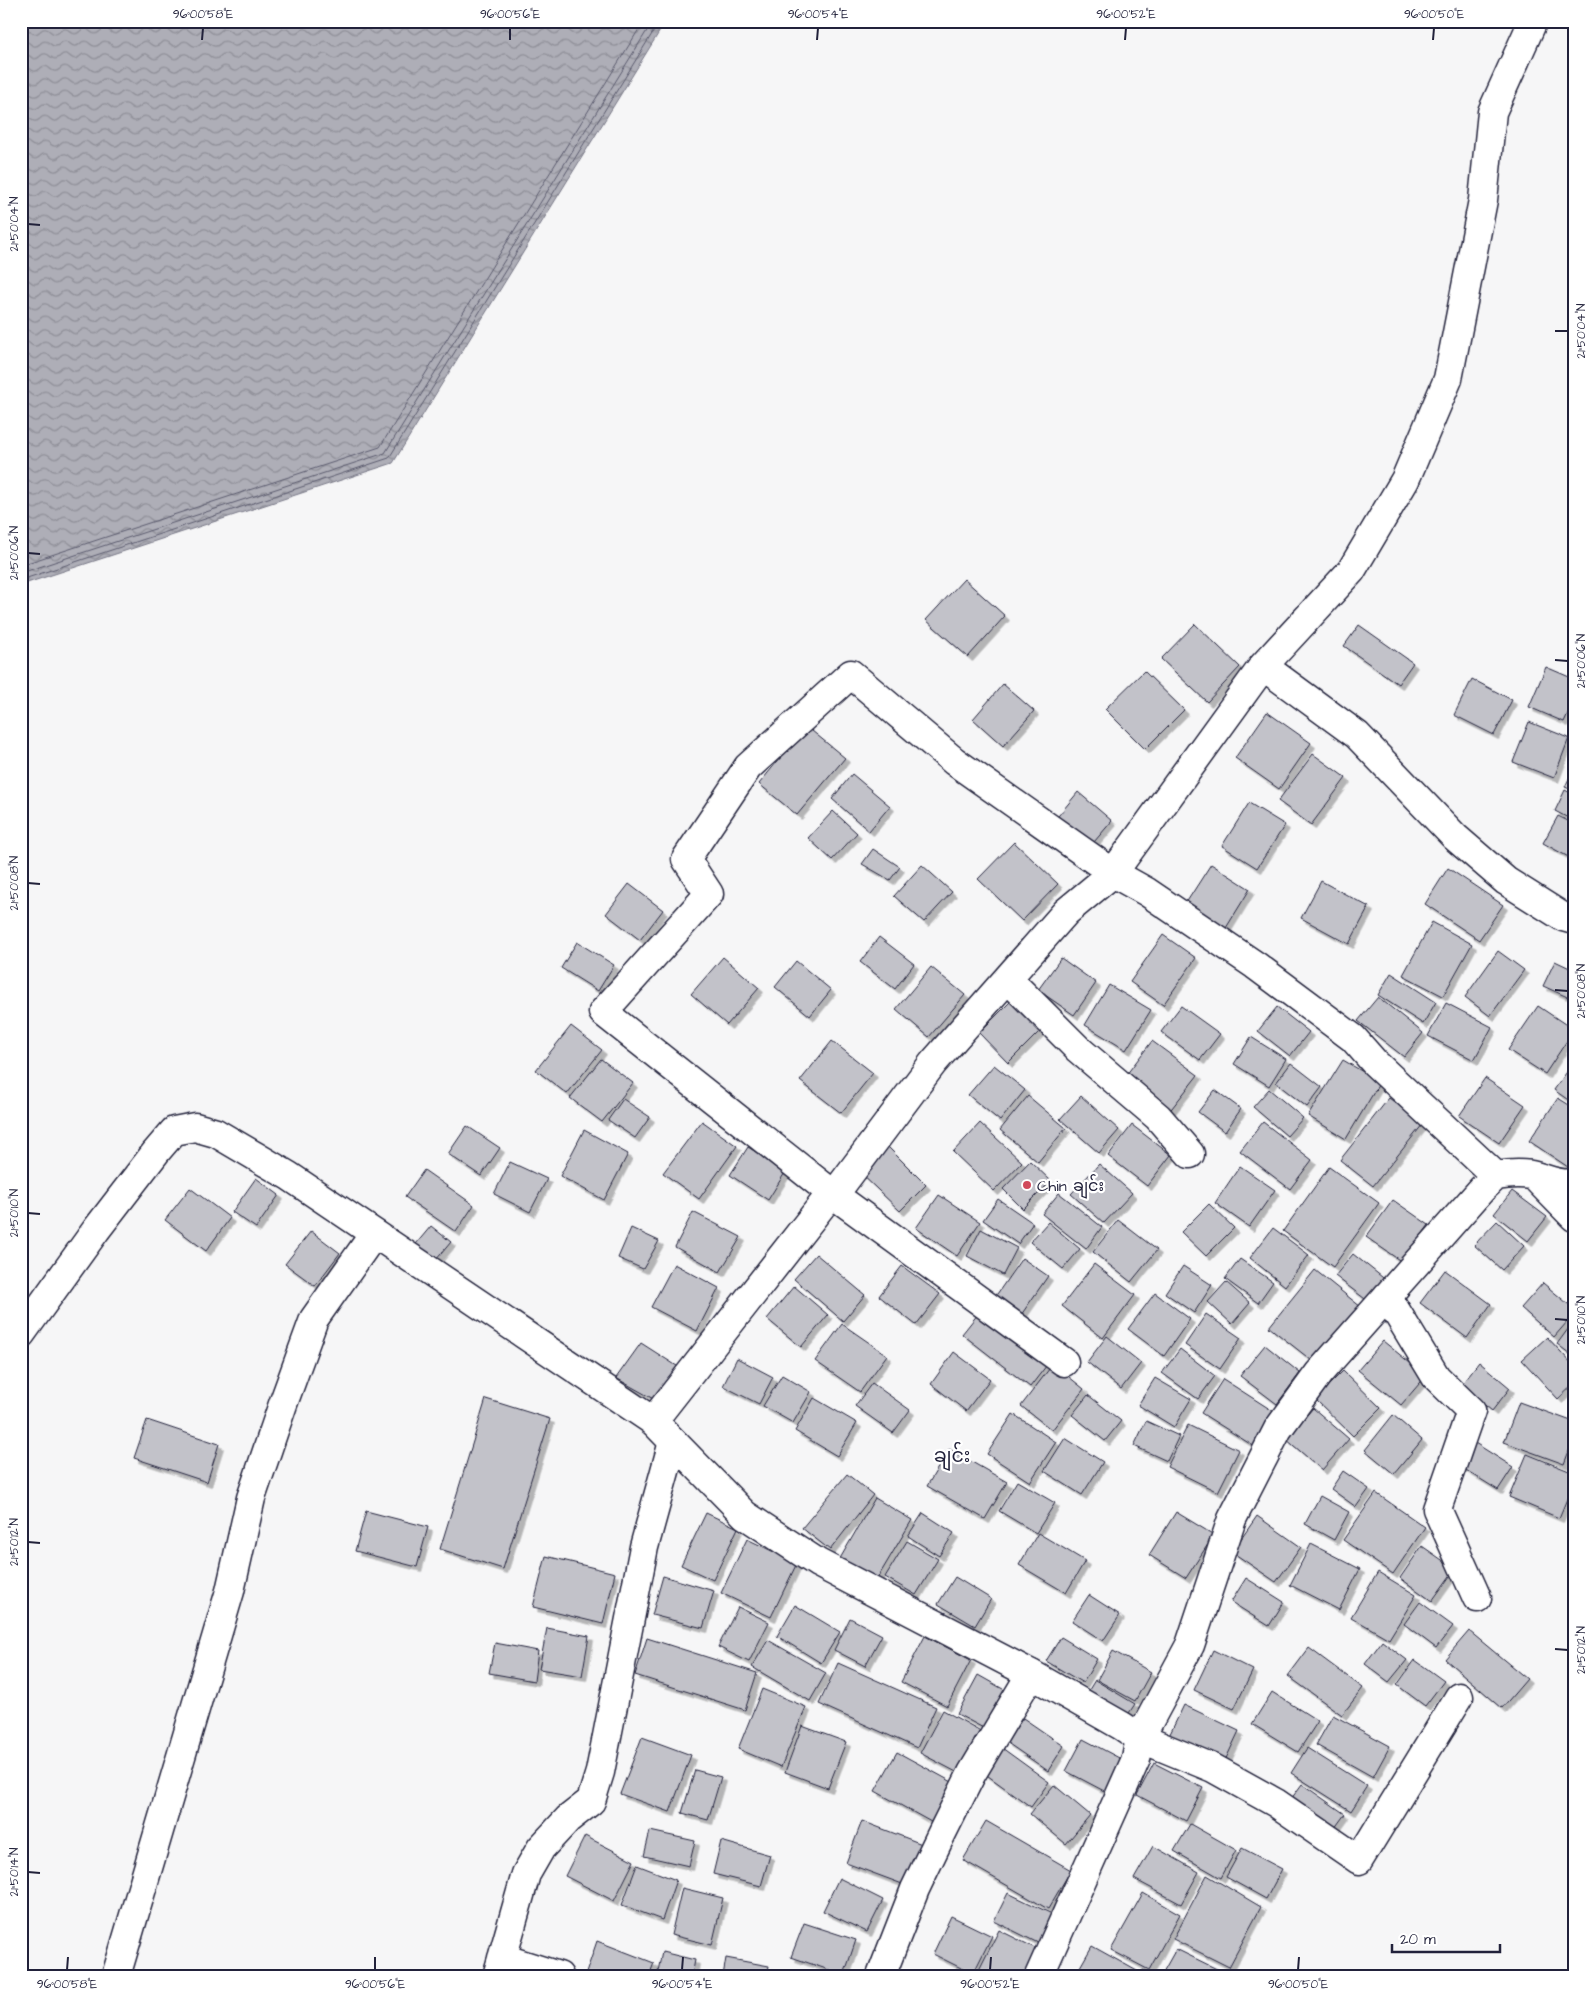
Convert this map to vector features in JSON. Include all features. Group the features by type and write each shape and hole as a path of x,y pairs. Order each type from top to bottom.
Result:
{"street":[{"path":"653,1421 824,1204 834,1195 932,1063 1066,912 1113,873 1263,666 1351,571 1405,480 1448,379 1483,200 1492,112 1533,21"},
{"path":"1263,666 1356,735 1455,836 1506,881 1563,917 1574,920"},
{"path":"1064,1362 834,1195 603,1012 709,894 686,859 748,767 851,674 954,761 1113,873 1147,892 1255,965 1346,1032 1375,1063 1496,1176"},
{"path":"1008,979 1078,1049 1158,1117 1190,1154"},
{"path":"21,1334 102,1222 156,1152 174,1132 195,1127 216,1133 289,1176 653,1421 745,1515 818,1563 1031,1674 1140,1738 1213,1768 1276,1803 1359,1860 1459,1697"},
{"path":"1039,1976 1136,1759 1140,1738 1190,1645 1232,1519 1278,1429 1319,1373 1482,1188 1496,1176 1516,1173 1565,1185 1574,1183"},
{"path":"1533,1176 1574,1217"},
{"path":"116,1976 230,1591 251,1498 283,1404 314,1319 374,1234"},
{"path":"1386,1296 1436,1377 1471,1412 1437,1509 1477,1598"},
{"path":"559,1976 500,1967 526,1874 541,1848 568,1819 591,1802 600,1772 644,1546 673,1442"},
{"path":"881,1976 915,1889 942,1832 972,1773 1031,1674"}],"water":[{"path":"21,21 666,21 393,463 21,585"}],"building":[{"path":"964,579 1005,616 968,657 926,620"},
{"path":"1195,624 1240,667 1207,702 1161,659"},
{"path":"1359,625 1413,663 1398,684 1344,646"},
{"path":"1546,667 1574,679 1574,700 1564,722 1529,707"},
{"path":"1144,671 1184,710 1145,749 1105,709"},
{"path":"1472,679 1512,700 1494,735 1454,715"},
{"path":"1003,684 1034,711 1003,746 973,719"},
{"path":"1267,712 1311,743 1279,789 1235,758"},
{"path":"1529,722 1569,738 1554,778 1513,762"},
{"path":"806,726 845,758 797,815 759,784"},
{"path":"1313,754 1346,778 1311,825 1278,801"},
{"path":"1574,768 1574,791 1565,787"},
{"path":"852,774 890,806 869,831 832,799"},
{"path":"1565,790 1574,795 1574,821 1555,811"},
{"path":"1078,792 1112,821 1088,849 1054,821"},
{"path":"1249,803 1285,825 1257,868 1222,846"},
{"path":"833,811 857,833 832,860 808,838"},
{"path":"1558,816 1574,824 1574,860 1543,843"},
{"path":"1014,842 1058,884 1022,921 978,879"},
{"path":"873,849 900,867 890,880 862,864"},
{"path":"1211,864 1250,889 1226,928 1186,903"},
{"path":"922,865 952,892 924,922 894,896"},
{"path":"1448,868 1503,905 1479,940 1425,904"},
{"path":"1321,881 1369,907 1349,944 1301,918"},
{"path":"629,884 663,910 640,940 606,914"},
{"path":"1432,922 1472,944 1443,996 1403,975"},
{"path":"1163,935 1196,958 1163,1005 1130,982"},
{"path":"879,937 914,964 895,989 860,962"},
{"path":"577,942 614,965 598,991 561,968"},
{"path":"1498,951 1524,970 1490,1016 1465,997"},
{"path":"723,957 759,988 727,1025 691,994"},
{"path":"1061,958 1096,983 1074,1015 1038,990"},
{"path":"796,961 831,990 810,1016 775,987"},
{"path":"1555,961 1574,970 1574,1000 1543,986"},
{"path":"931,967 965,995 929,1037 896,1009"},
{"path":"1391,973 1436,1002 1423,1024 1378,995"},
{"path":"1109,985 1151,1010 1126,1050 1085,1025"},
{"path":"1378,997 1423,1033 1404,1057 1358,1021"},
{"path":"1013,999 1043,1028 1008,1063 979,1033"},
{"path":"1446,1003 1492,1027 1474,1060 1428,1036"},
{"path":"1181,1006 1220,1034 1200,1060 1161,1032"},
{"path":"1538,1006 1574,1030 1545,1074 1508,1050"},
{"path":"1277,1007 1309,1032 1290,1056 1258,1031"},
{"path":"571,1026 602,1050 567,1094 536,1070"},
{"path":"1251,1037 1286,1059 1269,1086 1234,1064"},
{"path":"832,1041 873,1073 841,1113 800,1081"},
{"path":"1152,1041 1198,1075 1168,1113 1123,1079"},
{"path":"601,1059 633,1083 602,1122 570,1098"},
{"path":"1343,1060 1380,1082 1346,1139 1308,1116"},
{"path":"1574,1062 1574,1104 1554,1090"},
{"path":"1291,1063 1322,1087 1307,1107 1276,1083"},
{"path":"994,1065 1025,1090 1000,1121 968,1095"},
{"path":"1485,1078 1525,1105 1499,1143 1459,1116"},
{"path":"1269,1089 1303,1118 1287,1136 1253,1107"},
{"path":"1215,1090 1241,1109 1225,1132 1198,1112"},
{"path":"1028,1096 1066,1128 1038,1162 1000,1130"},
{"path":"1081,1096 1119,1130 1099,1153 1060,1119"},
{"path":"1389,1098 1423,1124 1373,1186 1340,1160"},
{"path":"1558,1098 1574,1108 1574,1171 1529,1141"},
{"path":"623,1099 650,1117 635,1138 608,1120"},
{"path":"702,1121 737,1146 699,1199 663,1173"},
{"path":"1263,1122 1312,1160 1290,1189 1240,1151"},
{"path":"980,1123 1022,1162 994,1191 953,1152"},
{"path":"1132,1125 1171,1155 1147,1186 1108,1156"},
{"path":"467,1126 500,1148 481,1176 448,1154"},
{"path":"584,1130 628,1154 604,1200 560,1176"},
{"path":"884,1143 926,1185 900,1211 857,1170"},
{"path":"748,1147 786,1171 768,1200 730,1175"},
{"name":"Chin ချင်း","path":"1030,1161 1051,1181 1023,1209 1003,1189"},
{"path":"510,1162 547,1179 530,1212 494,1194"},
{"path":"1099,1164 1132,1193 1104,1223 1071,1194"},
{"path":"1240,1166 1275,1190 1249,1227 1215,1203"},
{"path":"1329,1167 1379,1203 1333,1267 1283,1231"},
{"path":"424,1170 474,1205 456,1232 405,1197"},
{"path":"256,1178 279,1195 256,1228 232,1212"},
{"path":"190,1188 230,1218 206,1251 165,1220"},
{"path":"1512,1191 1547,1217 1528,1241 1494,1214"},
{"path":"1059,1193 1102,1227 1086,1249 1042,1214"},
{"path":"939,1195 980,1222 957,1256 916,1228"},
{"path":"998,1199 1033,1223 1018,1244 983,1220"},
{"path":"1393,1200 1429,1225 1402,1262 1366,1237"},
{"path":"1209,1204 1234,1228 1206,1256 1181,1232"},
{"path":"693,1212 741,1237 720,1272 675,1247"},
{"path":"1118,1220 1157,1250 1131,1282 1093,1252"},
{"path":"1497,1221 1524,1246 1502,1270 1474,1245"},
{"path":"1048,1222 1080,1249 1063,1269 1030,1242"},
{"path":"431,1226 451,1242 431,1266 411,1250"},
{"path":"631,1228 659,1241 643,1269 618,1258"},
{"path":"1273,1228 1309,1255 1285,1286 1250,1258"},
{"path":"981,1229 1017,1248 1003,1275 967,1256"},
{"path":"311,1231 340,1253 315,1286 285,1264"},
{"path":"816,1254 865,1295 843,1321 794,1279"},
{"path":"1353,1254 1387,1281 1369,1302 1335,1276"},
{"path":"1022,1258 1048,1276 1021,1315 995,1297"},
{"path":"1240,1259 1273,1282 1258,1303 1225,1279"},
{"path":"674,1264 719,1288 697,1331 651,1307"},
{"path":"1094,1264 1135,1295 1103,1338 1062,1306"},
{"path":"902,1266 940,1294 916,1325 879,1296"},
{"path":"1183,1266 1212,1285 1194,1313 1165,1293"},
{"path":"1315,1270 1361,1307 1316,1364 1269,1327"},
{"path":"1445,1270 1491,1304 1467,1338 1420,1303"},
{"path":"1226,1282 1250,1303 1232,1324 1208,1302"},
{"path":"1543,1283 1574,1309 1574,1314 1554,1337 1521,1308"},
{"path":"794,1286 828,1315 801,1347 767,1319"},
{"path":"1155,1293 1190,1319 1164,1356 1128,1329"},
{"path":"982,1309 1050,1361 1030,1387 962,1334"},
{"path":"1206,1314 1241,1338 1220,1369 1185,1345"},
{"path":"1574,1321 1574,1357 1557,1344"},
{"path":"842,1324 887,1355 860,1392 815,1361"},
{"path":"1107,1336 1141,1363 1121,1389 1087,1362"},
{"path":"1547,1337 1574,1366 1574,1384 1558,1399 1522,1360"},
{"path":"1383,1341 1426,1376 1401,1405 1358,1370"},
{"path":"641,1343 680,1368 657,1401 616,1378"},
{"path":"1265,1345 1300,1373 1277,1404 1240,1376"},
{"path":"1180,1349 1215,1376 1198,1399 1162,1373"},
{"path":"954,1352 990,1379 966,1411 931,1384"},
{"path":"737,1358 773,1377 759,1404 723,1386"},
{"path":"1479,1362 1510,1388 1492,1411 1461,1385"},
{"path":"1053,1364 1084,1389 1052,1430 1021,1406"},
{"path":"1343,1371 1381,1408 1353,1436 1315,1399"},
{"path":"782,1375 811,1392 793,1423 763,1406"},
{"path":"1155,1378 1191,1399 1174,1427 1138,1405"},
{"path":"1223,1379 1276,1413 1255,1447 1201,1413"},
{"path":"872,1383 910,1410 893,1433 855,1406"},
{"path":"1088,1395 1121,1421 1105,1441 1072,1415"},
{"path":"814,1398 857,1423 837,1456 795,1431"},
{"path":"486,1399 550,1419 503,1569 440,1549"},
{"path":"1519,1402 1574,1422 1574,1438 1564,1464 1504,1442"},
{"path":"1313,1408 1349,1439 1322,1470 1286,1439"},
{"path":"1013,1414 1056,1442 1030,1482 987,1454"},
{"path":"1393,1415 1422,1440 1394,1474 1365,1450"},
{"path":"147,1420 219,1444 207,1482 134,1458"},
{"path":"1146,1421 1179,1436 1167,1461 1134,1446"},
{"path":"1188,1425 1239,1450 1218,1492 1167,1467"},
{"path":"1065,1438 1103,1462 1082,1495 1044,1471"},
{"path":"1475,1443 1513,1467 1498,1490 1461,1467"},
{"path":"949,1449 1007,1482 985,1519 927,1486"},
{"path":"1527,1454 1574,1473 1574,1482 1559,1518 1509,1497"},
{"path":"1343,1471 1369,1489 1356,1507 1331,1489"},
{"path":"847,1474 873,1495 830,1550 802,1528"},
{"path":"1017,1481 1055,1503 1036,1533 999,1511"},
{"path":"1376,1493 1425,1527 1393,1574 1343,1540"},
{"path":"1320,1496 1349,1512 1334,1540 1305,1524"},
{"path":"875,1498 912,1520 874,1584 838,1562"},
{"path":"366,1511 428,1527 417,1567 355,1551"},
{"path":"1176,1512 1214,1535 1186,1578 1149,1555"},
{"path":"706,1513 738,1528 713,1580 681,1565"},
{"path":"923,1513 954,1533 939,1556 908,1536"},
{"path":"1257,1516 1301,1547 1276,1582 1232,1552"},
{"path":"1038,1533 1085,1561 1066,1593 1019,1565"},
{"path":"747,1539 797,1563 771,1617 721,1593"},
{"path":"907,1541 938,1559 916,1595 885,1577"},
{"path":"1311,1544 1360,1569 1339,1610 1290,1585"},
{"path":"1422,1546 1455,1569 1432,1601 1400,1578"},
{"path":"546,1556 615,1573 603,1624 533,1607"},
{"path":"1378,1572 1416,1595 1389,1639 1351,1617"},
{"path":"663,1576 714,1591 703,1628 652,1615"},
{"path":"955,1577 991,1599 975,1626 938,1604"},
{"path":"1246,1578 1284,1602 1269,1626 1231,1602"},
{"path":"1089,1595 1120,1615 1103,1641 1072,1621"},
{"path":"1420,1602 1453,1626 1436,1648 1404,1624"},
{"path":"795,1605 840,1632 821,1663 777,1636"},
{"path":"738,1607 769,1622 749,1662 718,1647"},
{"path":"850,1618 882,1635 865,1666 834,1650"},
{"path":"547,1628 589,1636 582,1676 539,1669"},
{"path":"1469,1631 1527,1679 1502,1708 1445,1659"},
{"path":"925,1636 971,1660 947,1706 901,1682"},
{"path":"1061,1637 1097,1659 1083,1683 1046,1661"},
{"path":"647,1638 757,1673 745,1710 635,1675"},
{"path":"768,1640 826,1673 810,1701 752,1667"},
{"path":"1382,1641 1407,1660 1389,1682 1365,1664"},
{"path":"495,1643 538,1651 534,1681 489,1673"},
{"path":"1309,1648 1363,1688 1342,1715 1288,1676"},
{"path":"1213,1650 1253,1670 1234,1709 1194,1690"},
{"path":"1113,1651 1151,1672 1135,1701 1097,1680"},
{"path":"1415,1660 1444,1681 1425,1706 1397,1685"},
{"path":"838,1663 936,1707 917,1748 819,1704"},
{"path":"978,1675 1010,1693 989,1731 957,1714"},
{"path":"1095,1680 1135,1704 1123,1722 1084,1698"},
{"path":"762,1689 806,1707 781,1767 738,1749"},
{"path":"1272,1692 1318,1721 1298,1752 1252,1724"},
{"path":"1184,1705 1239,1731 1222,1767 1167,1740"},
{"path":"943,1710 986,1734 964,1776 920,1753"},
{"path":"1333,1715 1390,1746 1373,1777 1316,1745"},
{"path":"1023,1718 1064,1746 1048,1771 1006,1742"},
{"path":"802,1726 846,1742 828,1788 785,1772"},
{"path":"642,1737 691,1755 670,1812 620,1794"},
{"path":"1083,1739 1123,1760 1106,1792 1066,1771"},
{"path":"1002,1748 1049,1782 1031,1807 984,1773"},
{"path":"1307,1748 1367,1786 1351,1811 1291,1773"},
{"path":"897,1752 954,1783 931,1822 875,1791"},
{"path":"1154,1763 1203,1788 1186,1821 1137,1795"},
{"path":"695,1770 721,1777 708,1820 682,1813"},
{"path":"1302,1784 1345,1814 1329,1836 1286,1806"},
{"path":"1054,1785 1090,1815 1066,1844 1030,1814"},
{"path":"862,1821 922,1844 905,1885 846,1863"},
{"path":"986,1821 1071,1870 1048,1909 963,1860"},
{"path":"1190,1824 1236,1850 1221,1878 1174,1851"},
{"path":"650,1831 695,1841 689,1866 644,1856"},
{"path":"585,1836 634,1861 614,1901 565,1876"},
{"path":"721,1841 770,1855 761,1886 713,1874"},
{"path":"1153,1846 1199,1872 1181,1904 1134,1879"},
{"path":"1242,1848 1282,1869 1266,1899 1226,1877"},
{"path":"637,1865 676,1880 662,1920 622,1905"},
{"path":"1207,1875 1261,1907 1229,1967 1173,1939"},
{"path":"839,1878 883,1900 867,1932 823,1911"},
{"path":"682,1888 723,1898 712,1945 671,1935"},
{"path":"1008,1893 1052,1914 1038,1943 994,1921"},
{"path":"1143,1893 1180,1914 1149,1970 1111,1950"},
{"path":"951,1916 992,1936 973,1974 933,1954"},
{"path":"804,1923 856,1940 844,1975 791,1957"},
{"path":"999,1930 1037,1949 1024,1976 985,1976 978,1972"},
{"path":"597,1941 654,1963 649,1976 585,1976"},
{"path":"1092,1946 1137,1971 1134,1976 1079,1976 1076,1974"},
{"path":"1176,1949 1227,1974 1226,1976 1166,1976 1162,1974"},
{"path":"662,1952 695,1960 692,1976 657,1976"},
{"path":"726,1958 769,1966 767,1976 723,1976"},
{"path":"1143,1970 1154,1976 1139,1976"}],"place":[{"name":"Chin ချင်း","path":"1027,1185"}],"district":[{"name":"ချင်း","path":"952,1455"}]}
